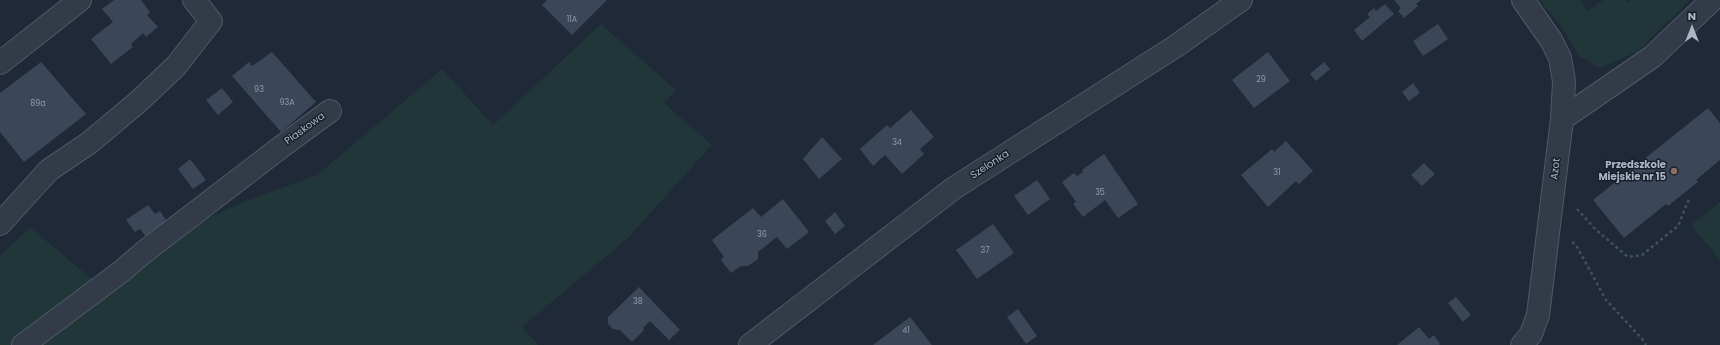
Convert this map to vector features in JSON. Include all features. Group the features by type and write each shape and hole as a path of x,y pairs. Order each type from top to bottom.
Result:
{"street":[{"path":"0,63 80,0"},
{"path":"0,224 49,170 89,143 138,102 176,66 211,21 194,0"},
{"name":"Szelonka","path":"750,345 954,188 1176,46 1241,0"},
{"name":"Azot","path":"1522,345 1531,334 1538,315 1562,118 1564,81 1560,58 1541,23 1523,0"},
{"path":"1562,118 1652,57 1712,0"},
{"name":"Piaskowa","path":"23,345 330,111"}],"path":[{"path":"1595,229 1628,257 1642,255 1678,226 1689,199"},
{"path":"1549,225 1576,245 1606,300 1646,345"}],"green space":[{"path":"1539,0 1580,0 1588,11 1603,0 1626,0 1628,2 1631,0 1690,0 1637,52 1600,68 1579,56 1562,27"},
{"path":"601,24 676,90 664,103 712,145 627,239 522,327 538,345 0,345 0,256 30,227 94,281 133,253 243,202 317,175 442,69 493,125"},
{"path":"1720,202 1720,260 1691,225"}],"building":[{"path":"114,0 141,0 150,12 147,15 158,27 146,37 143,33 131,44 133,47 111,64 91,39 113,22 102,9"},
{"path":"547,0 607,0 572,35 542,5"},
{"path":"1394,0 1421,0 1416,4 1418,6 1404,18 1398,11 1401,8"},
{"path":"1385,4 1394,14 1362,41 1354,30 1370,17 1367,14 1374,8 1376,11"},
{"path":"1438,24 1448,39 1423,56 1413,41"},
{"path":"272,52 316,102 281,132 232,76 249,62 252,66"},
{"path":"1268,52 1290,81 1254,108 1232,80"},
{"path":"41,62 86,114 24,162 0,132 0,93"},
{"path":"1324,62 1330,69 1316,81 1310,74"},
{"path":"1413,83 1420,93 1409,101 1402,92"},
{"path":"222,88 233,102 218,115 206,100"},
{"path":"1708,108 1720,123 1720,160 1696,180 1698,182 1668,206 1666,204 1624,238 1593,200"},
{"path":"911,110 934,137 920,149 924,154 902,174 885,155 873,166 860,149 887,125 890,128"},
{"path":"822,137 842,159 819,179 803,159"},
{"path":"1286,141 1313,171 1299,184 1296,181 1268,207 1241,175 1272,149 1274,152"},
{"path":"1104,154 1138,204 1118,218 1105,200 1083,217 1073,204 1076,202 1062,182 1074,173 1077,176 1083,172 1082,170"},
{"path":"190,159 206,180 193,189 178,169"},
{"path":"1424,163 1435,174 1422,186 1411,175"},
{"path":"1037,180 1050,199 1028,215 1014,196"},
{"path":"783,199 809,232 787,249 777,237 758,252 758,259 748,266 741,266 731,273 721,260 724,257 712,240 753,208 761,217"},
{"path":"148,205 155,214 160,211 168,223 147,238 140,229 135,232 126,220"},
{"path":"835,212 845,226 835,234 825,221"},
{"path":"993,224 1014,253 977,279 956,250"},
{"path":"639,287 680,330 669,340 650,321 643,328 644,330 632,342 620,330 613,329 608,324 608,317"},
{"path":"1456,297 1471,315 1463,322 1448,303"},
{"path":"1018,309 1037,336 1026,344 1007,317"},
{"path":"910,317 932,345 873,345"},
{"path":"1419,327 1429,339 1434,335 1440,344 1397,345"}],"place":[{"name":"Przedszkole Miejskie nr 15","path":"1674,171"}]}
